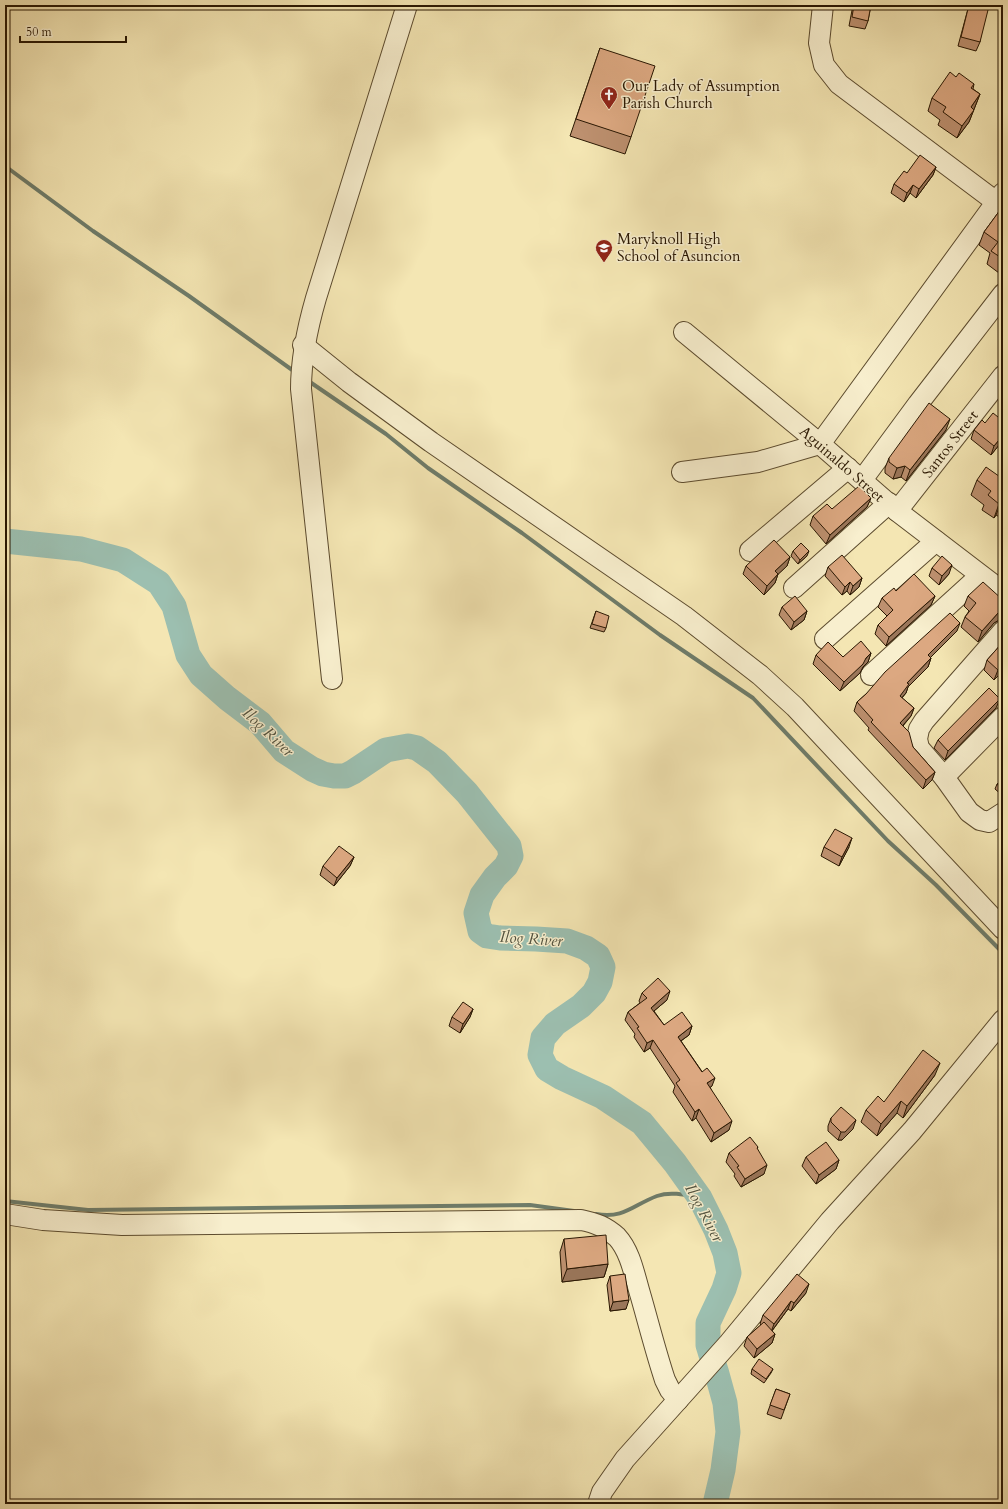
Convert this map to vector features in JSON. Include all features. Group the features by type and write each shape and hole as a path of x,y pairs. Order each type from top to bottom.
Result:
{"street":[{"path":"332,680 301,389 303,345 318,291 406,5"},
{"path":"682,472 758,462 820,444 1001,200 839,84 824,65 819,43 823,5"},
{"path":"750,551 855,474 918,404 1003,294"},
{"name":"Aguinaldo Street","path":"684,332 820,444 893,507 980,576 1003,592"},
{"path":"303,345 388,411 684,616 760,675 795,707 1003,929"},
{"name":"Santos Street","path":"794,588 893,507 1003,376"},
{"path":"825,639 936,541"},
{"path":"870,675 980,576"},
{"path":"1003,631 924,721 919,729 917,739 919,748 944,777 969,812 980,820 990,822 1003,813"},
{"path":"944,777 1003,717"},
{"path":"598,1504 602,1492 625,1459 729,1343 830,1221 912,1131 1003,1020"},
{"path":"5,1214 43,1220 122,1224 576,1220 596,1223 606,1228 618,1238 626,1252 634,1270 663,1373 670,1390 684,1394"}],"building":[{"path":"854,5 871,5 868,21 852,17"},
{"path":"969,5 989,6 980,42 961,37"},
{"name":"Our Lady of Assumption Parish Church","path":"600,48 655,66 631,137 576,119"},
{"path":"950,72 956,77 959,73 974,84 971,88 980,94 971,107 974,110 962,126 943,112 946,107 932,98"},
{"path":"920,155 936,167 919,189 913,185 907,193 894,184 904,171 907,173"},
{"path":"1003,206 1003,259 991,251 998,242 984,232"},
{"path":"929,403 950,419 910,470 905,466 897,468 889,462 889,458"},
{"path":"993,413 1003,421 1003,435 994,446 974,430 982,420 985,423"},
{"path":"986,467 1003,479 1003,501 1002,500 999,504 988,495 991,491 977,480"},
{"path":"859,486 871,498 830,535 813,516 827,504 832,509"},
{"path":"774,540 790,557 775,571 778,574 767,586 746,566"},
{"path":"801,543 809,551 800,560 793,551"},
{"path":"842,555 862,578 853,586 850,582 845,587 828,567"},
{"path":"942,556 952,565 942,576 932,568"},
{"path":"914,574 935,596 889,637 878,625 893,610 882,598 894,588 896,591"},
{"path":"983,582 1003,600 1003,610 998,613 982,631 965,617 976,603 968,596"},
{"path":"795,596 807,611 794,622 782,607"},
{"path":"596,611 609,616 606,628 592,624"},
{"path":"950,613 960,623 928,655 931,658 907,683 909,684 900,696 914,708 900,723 909,732 913,747 935,772 926,780 871,722 873,720 857,702 885,672"},
{"path":"861,641 871,653 863,664 844,682 816,655 828,642 843,657"},
{"path":"1003,642 1003,665 998,670 987,660"},
{"path":"989,688 1000,699 948,751 938,740"},
{"path":"1003,778 1003,791 997,784"},
{"path":"835,829 852,838 842,857 824,847"},
{"path":"339,846 354,857 337,878 323,866"},
{"path":"658,978 670,991 651,1008 664,1025 682,1012 692,1026 678,1037 702,1072 707,1068 715,1078 707,1083 732,1121 714,1133 699,1109 695,1112 676,1083 680,1080 653,1040 647,1043 637,1028 639,1027 628,1012 647,998 642,993"},
{"path":"463,1002 473,1009 463,1024 452,1017"},
{"path":"923,1050 940,1063 907,1106 901,1101 881,1124 866,1110 878,1096 884,1102"},
{"path":"841,1107 856,1120 845,1132 841,1132 831,1122 831,1118"},
{"path":"750,1137 758,1147 757,1148 767,1165 745,1179 737,1167 739,1166 729,1153"},
{"path":"826,1142 839,1160 819,1175 806,1157"},
{"path":"606,1235 608,1264 567,1269 564,1239"},
{"path":"625,1274 629,1300 613,1302 610,1276"},
{"path":"797,1274 809,1284 794,1303 791,1301 774,1324 763,1315"},
{"path":"764,1322 775,1334 757,1349 747,1337"},
{"path":"759,1359 773,1369 766,1379 752,1369"},
{"path":"776,1389 790,1394 784,1410 770,1405"}],"waterway":[{"path":"5,166 93,231 189,296 295,372"},
{"path":"307,380 386,434 428,468 522,533 660,635 753,698 888,841 936,885 1003,953"},
{"name":"Ilog River","path":"5,541 81,549 123,560 159,583 174,606 188,655 201,675 227,698 260,723 284,751 312,769 323,774 345,776 386,750 408,746 417,748 437,762 467,793 509,846 511,856 506,866 495,877 482,895 476,913 480,931 487,936 500,938 567,941 586,948 598,956 603,967 600,982 594,993 581,1006 555,1024 543,1038 540,1055 547,1069 562,1078 603,1097 642,1123 675,1163 700,1198 716,1230 725,1253 729,1273 724,1289 708,1323 708,1345 725,1403 728,1432 723,1470 715,1504"},
{"path":"596,1214 614,1215 657,1196 668,1194 678,1194 700,1198"},
{"path":"5,1201 88,1210 530,1205 574,1211"}],"place":[{"name":"Our Lady of Assumption Parish Church","path":"609,110"},
{"name":"Maryknoll High School of Asuncion","path":"604,263"}]}
